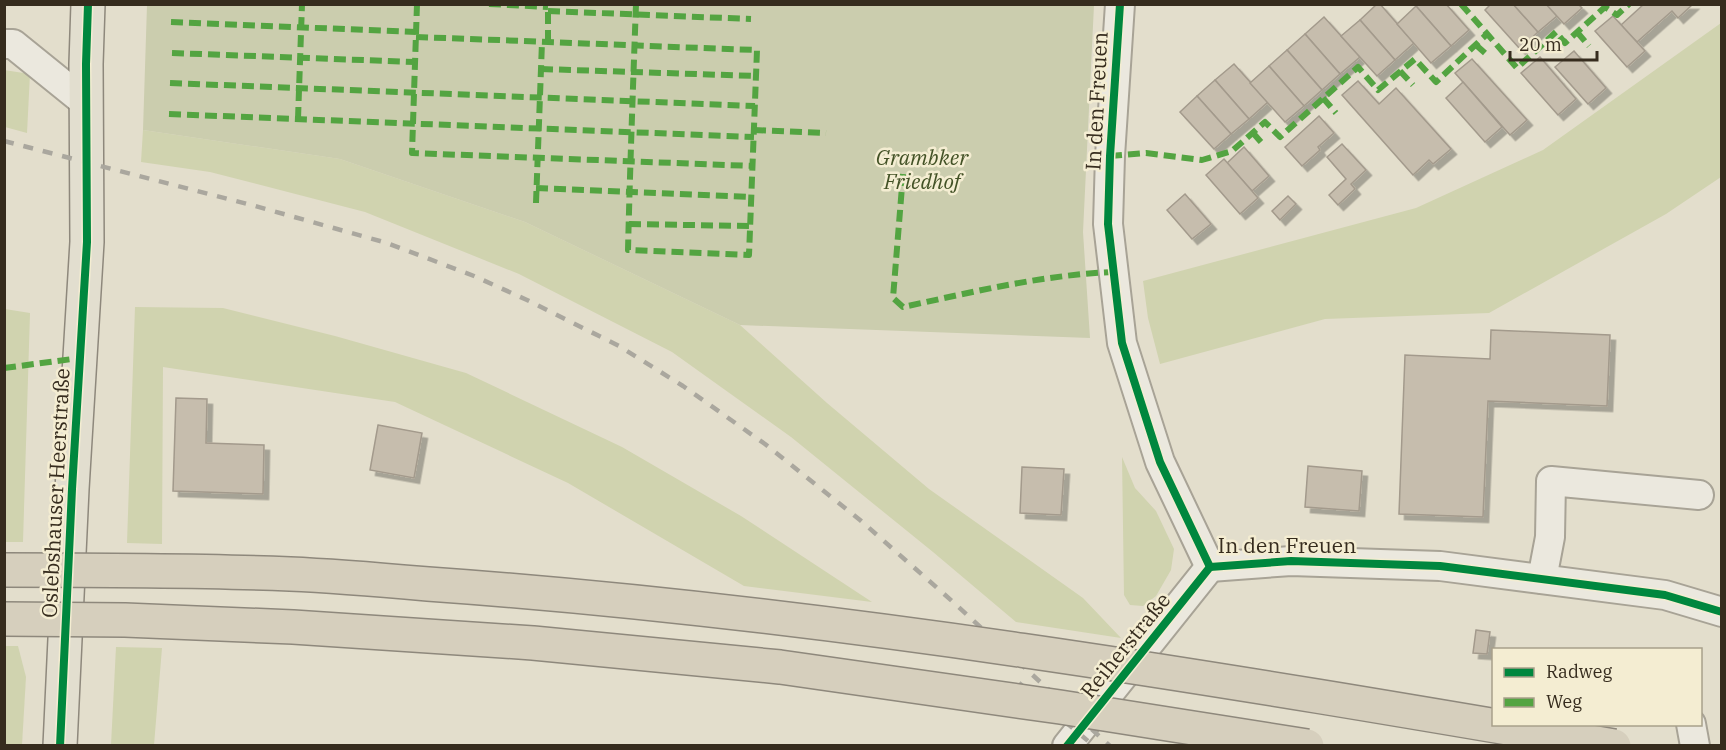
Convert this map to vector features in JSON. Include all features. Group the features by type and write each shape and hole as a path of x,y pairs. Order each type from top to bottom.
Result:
{"highway":[{"path":"4,570 291,574 537,591 631,600 865,627 1040,652 1492,725"},
{"path":"4,620 125,620 293,627 533,643 780,667 1060,707 1307,746"},
{"path":"1497,726 1614,746"}],"main road":[{"name":"Oslebshauser Heerstraße","path":"60,746 87,242 88,4"}],"street":[{"name":"In den Freuen","path":"1120,4 1108,225 1122,343 1160,462 1210,567 1291,561 1440,566 1665,595 1722,612"},
{"path":"4,44 13,44 86,103"},
{"path":"1542,579 1550,537 1551,481 1699,495"},
{"name":"Reiherstraße","path":"1067,746 1210,567"},
{"path":"1501,746 1503,726"},
{"path":"1691,726 1695,746"}],"green space":[{"name":"Grambker Friedhof","path":"147,5 1094,5 1083,232 1090,338 740,325 525,222 340,159 143,130"},
{"path":"1721,23 1721,177 1666,214 1489,313 1325,319 1160,364 1148,318 1143,281 1416,208 1543,150"},
{"path":"4,70 30,74 27,133 5,127"},
{"path":"143,130 340,159 525,222 740,325 827,403 929,489 1083,598 1121,638 1016,622 791,437 672,352 519,274 365,212 210,172 141,162"},
{"path":"135,307 223,308 335,336 466,373 622,447 741,516 872,602 744,586 568,483 395,402 163,367 162,544 127,543"},
{"path":"5,309 30,313 23,542 5,542"},
{"path":"1122,457 1135,488 1156,511 1174,549 1171,570 1156,596 1143,606 1130,605 1124,595"},
{"path":"4,646 18,646 26,677 22,745 5,745"},
{"path":"116,647 162,648 154,745 111,745"}],"building":[{"path":"1377,4 1380,4 1414,43 1395,60 1360,20"},
{"path":"1418,4 1446,4 1469,30 1451,46 1416,6"},
{"path":"1491,4 1513,4 1538,32 1520,49 1485,10"},
{"path":"1513,4 1546,4 1557,16 1538,32"},
{"path":"1546,4 1578,4 1582,8 1564,24"},
{"path":"1644,4 1693,4 1678,18 1672,11 1637,42 1621,25"},
{"path":"1416,6 1451,46 1431,63 1397,24"},
{"path":"1613,16 1645,51 1627,67 1595,31"},
{"path":"1324,17 1360,57 1340,74 1305,34"},
{"path":"1360,20 1395,60 1377,76 1341,36"},
{"path":"1305,34 1340,74 1322,90 1287,50"},
{"path":"1287,50 1322,90 1304,106 1269,66"},
{"path":"1574,51 1606,88 1588,104 1555,67"},
{"path":"1540,57 1576,99 1558,115 1521,73"},
{"path":"1472,59 1527,120 1510,135 1455,73"},
{"path":"1234,64 1268,102 1249,119 1215,80"},
{"path":"1269,66 1304,106 1285,122 1250,83"},
{"path":"1215,80 1249,119 1231,134 1197,96"},
{"path":"1358,81 1379,104 1396,88 1451,149 1433,164 1429,160 1413,175 1342,95"},
{"path":"1463,82 1502,127 1485,142 1446,98"},
{"path":"1197,96 1231,134 1214,149 1180,112"},
{"path":"1319,116 1334,133 1302,166 1285,147"},
{"path":"1342,144 1366,170 1351,184 1355,189 1338,205 1329,195 1346,179 1327,157"},
{"path":"1244,147 1269,176 1252,191 1227,163"},
{"path":"1224,159 1258,198 1240,214 1206,175"},
{"path":"1185,194 1211,224 1192,239 1167,210"},
{"path":"1288,196 1296,204 1280,220 1272,211"},
{"path":"1491,330 1610,335 1607,406 1488,401 1483,517 1399,514 1405,355 1490,359"},
{"path":"176,398 207,399 206,443 264,445 263,494 173,491"},
{"path":"378,425 422,433 414,478 370,470"},
{"path":"1308,466 1362,471 1359,511 1305,507"},
{"path":"1022,467 1064,469 1061,515 1020,513"},
{"path":"1476,630 1490,632 1487,654 1473,653"}],"railway":[{"path":"4,141 387,243 474,276 619,346 683,386 765,444 860,520 1110,746"},
{"path":"1019,683 1094,746"}],"marked path":[{"path":"298,119 302,4"},
{"path":"417,4 412,153 753,166"},
{"path":"489,4 548,7"},
{"path":"416,37 501,40 629,45 672,47 757,50 749,255 628,250 634,66 635,35 636,4"},
{"path":"1461,4 1517,68 1556,32 1565,43 1605,7 1617,15 1629,4"},
{"path":"548,6 548,42"},
{"path":"548,11 751,19"},
{"path":"171,22 416,32"},
{"path":"1577,32 1589,46"},
{"path":"1110,156 1146,153 1202,160 1232,151 1265,122 1280,137 1358,67 1378,90 1415,59 1436,82 1487,34"},
{"path":"536,203 542,42"},
{"path":"1476,45 1485,53"},
{"path":"172,53 415,62"},
{"path":"541,69 756,76"},
{"path":"1400,71 1413,85"},
{"path":"170,83 755,106"},
{"path":"1323,98 1336,113"},
{"path":"169,114 754,137"},
{"path":"754,130 826,133"},
{"path":"1253,133 1261,142"},
{"path":"903,174 893,298 903,307 1034,280 1113,272"},
{"path":"536,188 751,197"},
{"path":"629,224 750,226"},
{"path":"4,368 80,358"}],"cycle path":[{"path":"60,746 87,242 88,4"},
{"path":"1120,4 1108,224 1122,343 1160,462 1210,567"},
{"path":"1210,567 1291,561 1440,566 1665,595 1722,612"},
{"path":"1067,746 1210,567"}]}
